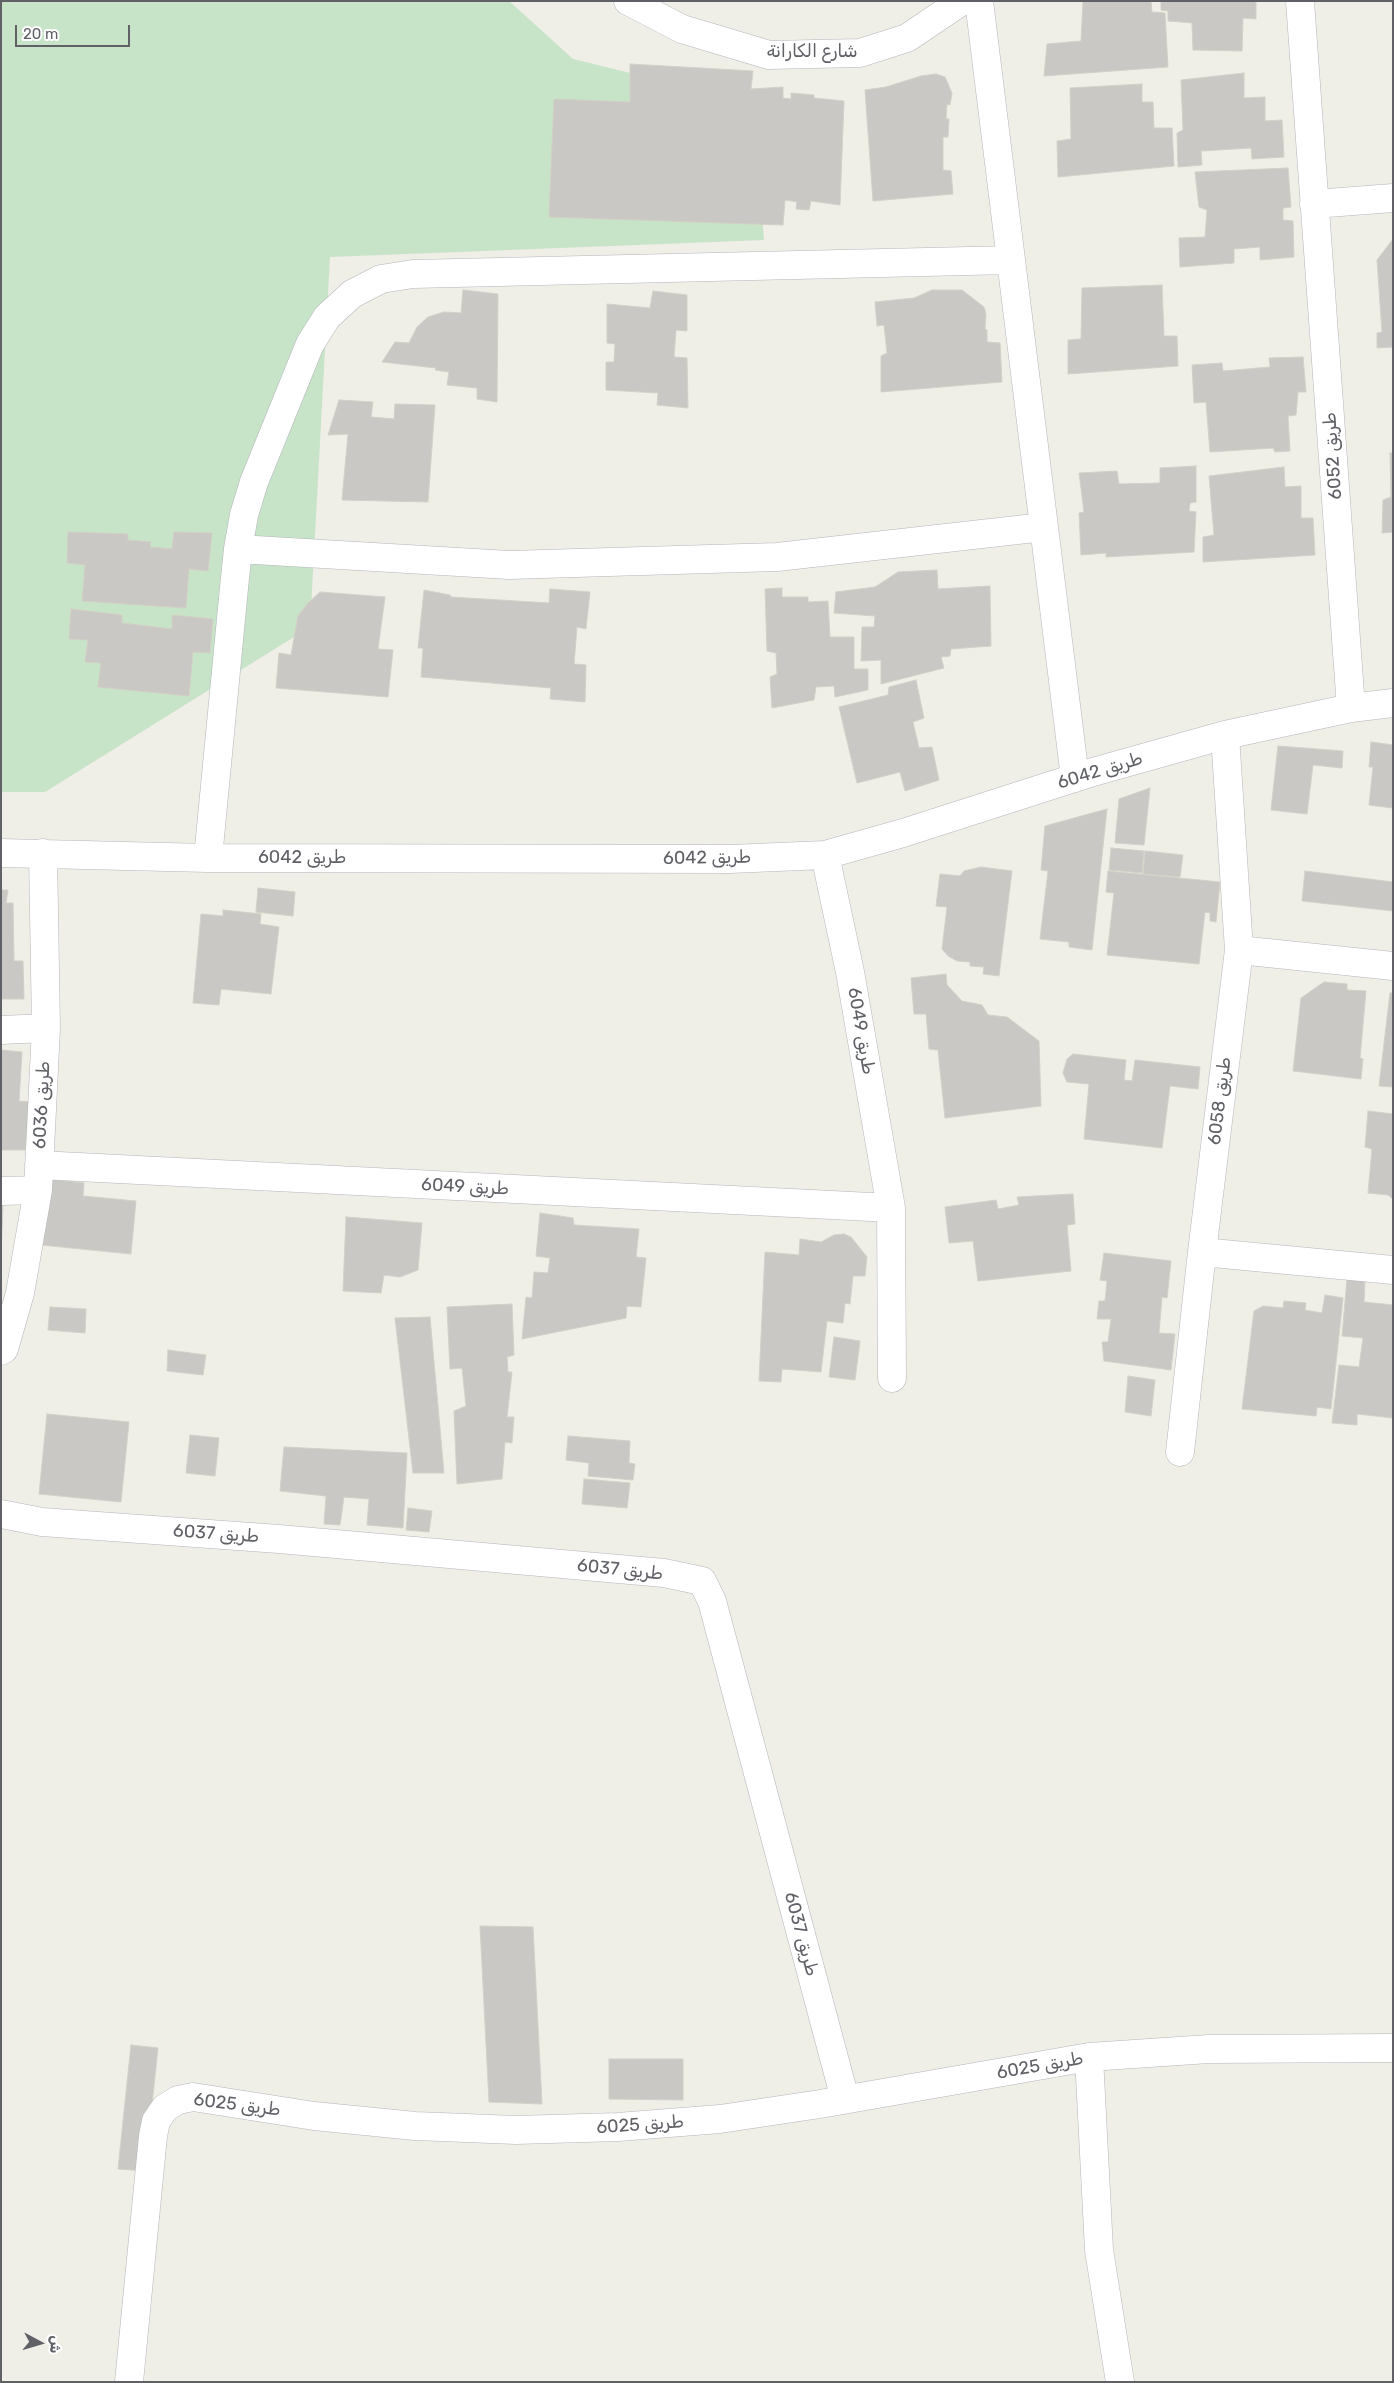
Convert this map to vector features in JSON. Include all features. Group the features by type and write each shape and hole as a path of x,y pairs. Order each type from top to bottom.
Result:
{"street":[{"name":"شارع الكارانة","path":"628,1 682,29 768,55 860,54 908,38 962,1"},
{"path":"979,1 1075,778"},
{"name":"طريق 6052","path":"1300,1 1351,708"},
{"path":"1314,204 1393,198"},
{"path":"208,858 238,550 254,482 310,344 328,317 352,294 381,280 413,274 1011,260"},
{"path":"238,550 509,565 777,557 1044,527"},
{"name":"طريق 6042","path":"1,853 208,858 730,859 825,855 903,833 1075,778 1225,735 1351,708 1393,703"},
{"name":"طريق 6058","path":"1180,1452 1239,950 1225,735"},
{"name":"طريق 6036","path":"1,1351 4,1349 20,1293 38,1178 46,1028 43,853"},
{"name":"طريق 6049","path":"825,855 850,972 891,1208 892,1378"},
{"path":"1239,950 1393,966"},
{"path":"1,1030 46,1028"},
{"name":"طريق 6049","path":"1,1191 38,1178 891,1208"},
{"path":"1202,1252 1393,1270"},
{"name":"طريق 6037","path":"1,1514 42,1522 279,1539 664,1573 702,1581 712,1601 845,2099"},
{"name":"طريق 6025","path":"129,2382 153,2136 156,2121 165,2108 178,2100 193,2097 314,2116 415,2126 516,2130 618,2127 720,2119 1089,2057 1209,2049 1393,2048"},
{"path":"1089,2057 1099,2250 1120,2382"}],"green space":[{"path":"1,1 509,1 573,59 753,103 764,240 330,257 310,627 45,792 1,792"}],"building":[{"path":"1083,1 1151,1 1152,12 1165,13 1168,67 1044,76 1047,44 1081,41"},
{"path":"1161,1 1256,1 1256,19 1243,18 1242,51 1193,50 1192,23 1168,21 1168,11 1161,10"},
{"path":"630,64 753,71 751,89 783,87 783,98 791,99 791,93 814,95 814,98 844,101 840,205 811,201 809,210 796,209 797,202 785,200 783,225 549,217 554,99 630,102"},
{"path":"1244,73 1244,98 1265,97 1265,121 1282,120 1284,157 1252,159 1251,148 1201,151 1202,165 1178,167 1177,133 1183,130 1181,80"},
{"path":"936,74 945,77 952,93 950,105 947,104 946,119 949,119 948,137 943,137 943,170 951,171 953,194 873,201 865,90 886,87 921,76"},
{"path":"1142,84 1142,102 1153,102 1154,128 1172,128 1174,166 1058,177 1057,141 1071,139 1070,88"},
{"path":"1288,168 1291,207 1283,208 1283,220 1293,221 1294,257 1260,260 1260,247 1234,249 1234,263 1180,267 1179,238 1205,237 1207,210 1199,207 1195,172"},
{"path":"1393,239 1393,347 1377,348 1377,333 1382,332 1377,260"},
{"path":"1162,285 1164,336 1177,336 1178,366 1068,374 1068,340 1081,339 1082,288"},
{"path":"463,290 498,294 497,402 477,399 477,388 447,385 449,372 435,370 436,368 382,362 395,342 409,343 417,327 428,317 444,312 461,313"},
{"path":"932,290 962,290 984,307 987,342 1000,343 1002,382 881,392 881,356 887,353 884,325 877,326 875,302 914,298"},
{"path":"653,291 687,295 687,331 676,330 674,357 687,358 688,408 657,405 658,393 606,390 606,362 614,362 615,344 607,343 607,304 650,308"},
{"path":"1303,357 1306,392 1298,392 1296,415 1288,416 1290,451 1275,452 1273,448 1210,452 1206,402 1194,403 1192,365 1222,363 1223,371 1270,367 1269,358"},
{"path":"339,400 373,402 371,417 394,419 395,404 435,405 428,502 342,500 348,434 328,435"},
{"path":"1390,453 1393,453 1393,532 1382,533 1383,500 1391,497"},
{"path":"1196,466 1196,502 1190,503 1189,511 1196,512 1194,552 1106,557 1106,553 1081,555 1079,513 1084,512 1079,473 1117,471 1119,484 1160,483 1160,468"},
{"path":"1284,467 1285,487 1301,486 1301,518 1313,518 1315,555 1203,562 1203,537 1214,535 1209,476"},
{"path":"68,532 128,534 128,540 151,542 150,547 172,549 174,532 212,533 208,571 189,569 186,608 82,601 85,565 67,563"},
{"path":"937,570 938,589 990,586 991,646 951,649 950,656 941,657 944,668 881,684 881,660 861,661 862,627 874,627 875,616 834,613 836,592 875,587 898,572"},
{"path":"782,588 782,597 808,597 808,602 828,601 830,637 854,637 854,669 868,669 868,690 835,697 834,686 816,687 814,700 772,708 770,677 777,674 776,653 767,651 765,589"},
{"path":"550,589 590,592 586,629 577,627 574,664 586,665 585,702 550,699 551,688 421,677 423,648 418,648 424,590 450,595 451,597 549,603"},
{"path":"320,592 385,597 378,649 393,650 388,697 276,688 279,653 291,655 298,616"},
{"path":"71,609 122,615 122,623 172,629 172,615 213,619 210,653 193,652 189,696 98,687 101,663 85,662 88,640 69,639"},
{"path":"916,680 924,718 913,722 919,748 932,747 939,780 905,791 900,772 857,783 839,707 888,695 889,687"},
{"path":"1371,742 1393,745 1393,808 1369,805 1373,767 1369,767"},
{"path":"1278,746 1343,751 1342,768 1313,765 1307,814 1271,810"},
{"path":"1150,788 1144,845 1115,843 1119,799"},
{"path":"1107,809 1092,950 1069,947 1069,942 1040,939 1048,871 1041,870 1045,826"},
{"path":"1111,848 1144,851 1142,873 1109,870"},
{"path":"1145,851 1183,855 1180,877 1143,874"},
{"path":"981,867 1012,871 999,976 983,974 984,967 970,966 970,962 957,961 948,956 942,949 947,907 936,906 940,874 960,876 964,871"},
{"path":"1108,871 1220,882 1216,922 1210,921 1210,913 1205,912 1199,964 1107,955 1114,893 1106,892"},
{"path":"1305,871 1393,882 1393,911 1302,901"},
{"path":"258,888 295,892 293,916 256,912"},
{"path":"1,890 8,890 6,903 13,903 14,961 23,961 24,999 1,999"},
{"path":"223,910 261,914 260,924 279,927 271,994 221,989 219,1005 193,1003 201,914 223,916"},
{"path":"946,974 947,985 962,1001 982,1005 988,1015 1007,1017 1039,1041 1041,1106 945,1118 938,1050 929,1049 926,1014 914,1014 911,978"},
{"path":"1324,982 1347,984 1347,990 1366,991 1360,1058 1363,1059 1361,1079 1293,1071 1301,998"},
{"path":"1390,993 1393,993 1393,1087 1379,1086"},
{"path":"1,1050 22,1052 19,1101 30,1102 25,1150 1,1150"},
{"path":"1073,1054 1126,1060 1124,1080 1132,1081 1135,1060 1200,1067 1198,1089 1170,1086 1162,1148 1084,1139 1089,1084 1067,1082 1063,1073 1067,1059"},
{"path":"1368,1111 1393,1114 1393,1199 1388,1195 1368,1193 1372,1149 1365,1147"},
{"path":"48,1179 84,1183 83,1196 136,1201 131,1254 41,1245"},
{"path":"1073,1194 1075,1224 1067,1225 1071,1271 978,1281 973,1241 949,1243 945,1207 996,1200 998,1209 1019,1205 1017,1197"},
{"path":"1,1205 3,1205 1,1253"},
{"path":"540,1213 573,1218 574,1225 639,1229 636,1257 646,1258 641,1307 627,1306 626,1318 522,1339 526,1297 532,1298 534,1272 548,1273 550,1258 536,1256"},
{"path":"346,1217 422,1223 418,1270 400,1277 384,1275 381,1293 343,1291"},
{"path":"844,1234 851,1237 867,1257 865,1276 853,1276 850,1304 845,1303 843,1323 827,1321 821,1372 782,1369 781,1382 759,1381 765,1252 799,1255 800,1239 821,1242 834,1235"},
{"path":"1104,1253 1171,1261 1167,1298 1162,1297 1159,1333 1175,1334 1171,1370 1104,1361 1102,1342 1108,1342 1111,1319 1097,1319 1099,1301 1105,1301 1107,1281 1100,1280"},
{"path":"1347,1279 1365,1281 1364,1302 1393,1305 1393,1418 1357,1414 1357,1425 1332,1423 1339,1365 1359,1367 1363,1338 1342,1336"},
{"path":"1325,1295 1343,1298 1331,1409 1317,1407 1316,1416 1242,1409 1254,1311 1263,1306 1283,1308 1284,1301 1306,1303 1305,1310 1322,1313"},
{"path":"512,1304 514,1355 507,1357 508,1372 512,1372 507,1417 514,1417 512,1443 505,1442 502,1479 457,1484 454,1411 466,1406 462,1368 450,1369 447,1307"},
{"path":"50,1307 86,1309 85,1333 48,1330"},
{"path":"430,1317 444,1473 413,1473 395,1318"},
{"path":"834,1337 860,1341 855,1380 829,1377"},
{"path":"168,1350 206,1355 203,1375 167,1371"},
{"path":"1128,1376 1155,1380 1151,1416 1125,1412"},
{"path":"47,1414 129,1422 121,1502 39,1494"},
{"path":"190,1435 219,1438 215,1476 186,1473"},
{"path":"568,1436 630,1441 629,1463 635,1464 633,1480 588,1476 589,1463 566,1460"},
{"path":"284,1447 407,1453 403,1528 367,1525 369,1499 344,1497 340,1525 324,1524 326,1496 280,1491"},
{"path":"584,1479 630,1483 627,1508 582,1504"},
{"path":"408,1508 432,1511 429,1532 406,1530"},
{"path":"480,1926 533,1927 542,2104 489,2102"},
{"path":"131,2045 158,2048 145,2171 118,2169"},
{"path":"609,2059 683,2059 683,2100 609,2099"}]}
